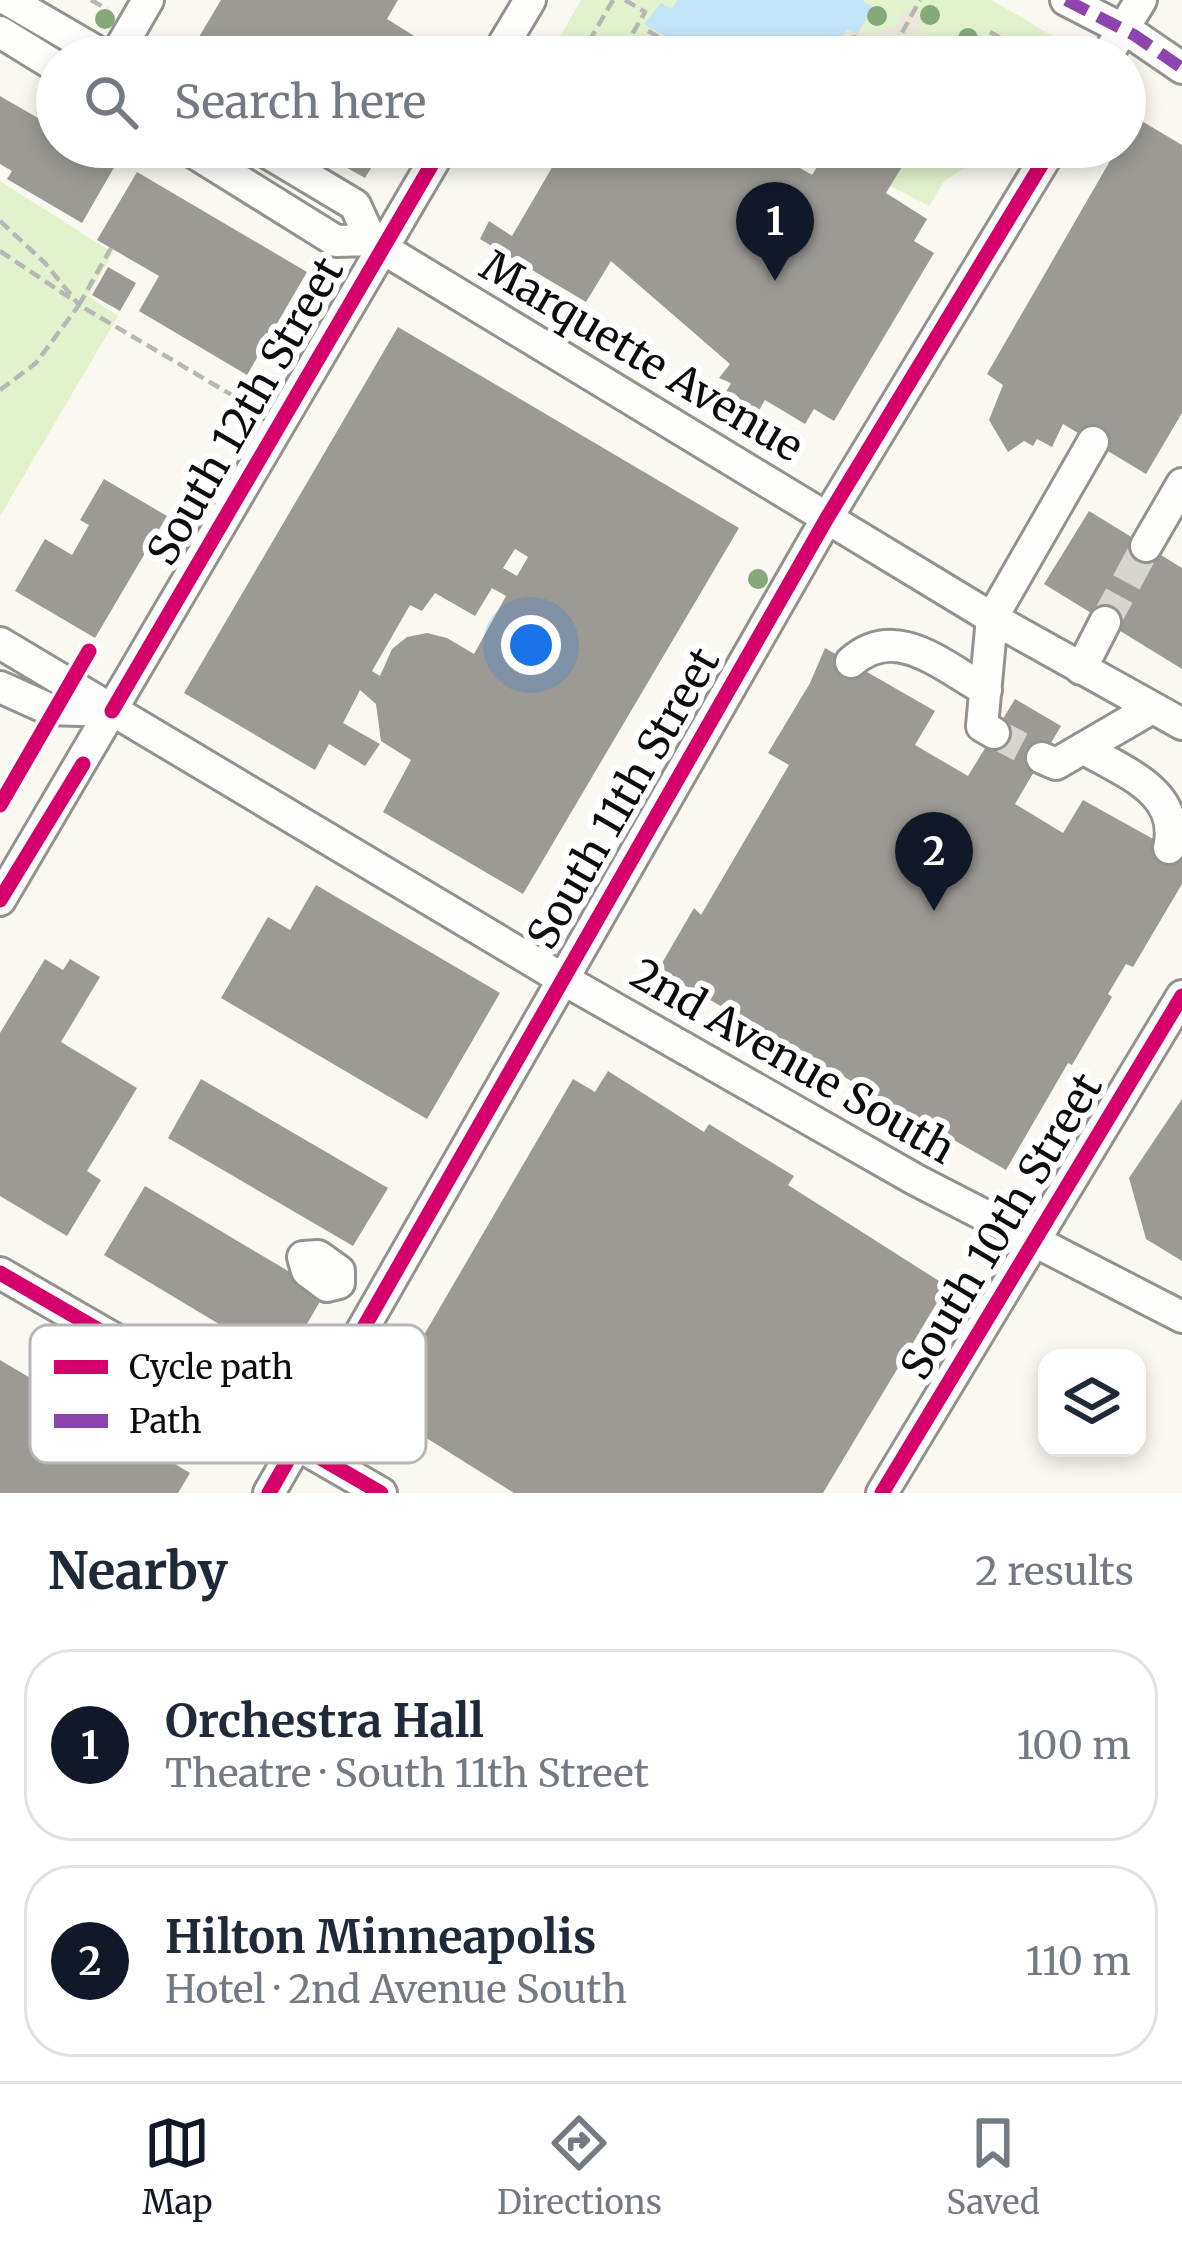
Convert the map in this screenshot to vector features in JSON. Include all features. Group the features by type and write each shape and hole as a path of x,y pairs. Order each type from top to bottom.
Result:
{"street":[{"path":"8,0 72,36"},
{"path":"124,36 148,0"},
{"path":"509,36 530,0"},
{"path":"1066,0 1134,36"},
{"path":"1119,36 1141,0"},
{"path":"0,32 36,55"},
{"path":"1146,44 1182,68"},
{"name":"Marquette Avenue","path":"219,168 336,241 376,244 992,618 1182,724"},
{"name":"Marquette Avenue","path":"293,168 355,205 376,244"},
{"name":"South 12th Street","path":"0,900 376,244 428,168"},
{"name":"South 11th Street","path":"366,1325 827,518 1039,168"},
{"path":"994,733 982,727 992,618 1093,442"},
{"path":"1146,546 1182,484"},
{"path":"1081,669 1105,622"},
{"name":"2nd Avenue South","path":"0,643 561,978 916,1180 1182,1317"},
{"path":"850,662 872,647 896,643 986,690"},
{"path":"0,687 49,710 112,711"},
{"path":"1042,758 1056,764 1152,708"},
{"path":"1083,748 1160,793 1173,821 1168,848"},
{"name":"South 10th Street","path":"882,1493 1182,996"},
{"path":"0,1273 91,1325"},
{"path":"339,1283 378,1303"},
{"name":"South 11th Street","path":"269,1493 287,1463"},
{"path":"330,1463 381,1493"}],"path":[{"path":"593,36 613,0"},
{"path":"900,36 919,0"},
{"path":"629,1 645,11 631,36"},
{"path":"648,31 656,36"},
{"path":"990,32 997,36"},
{"path":"0,221 45,263 79,304"},
{"path":"0,390 36,363 79,304 111,248"},
{"path":"0,251 242,401"}],"green space":[{"path":"581,0 992,0 1052,36 560,36"},
{"path":"856,168 965,168 945,180 929,206"},
{"path":"0,181 113,253 88,296 118,316 0,516"}],"shaded area":[{"path":"905,9 925,20 918,33 924,36 870,36 873,30 880,34 886,25 893,29"},
{"path":"847,28 867,36 842,36"}],"water":[{"path":"678,0 862,0 873,7 857,34 847,29 843,36 665,36 644,24 661,3 672,9"}],"building":[{"path":"221,0 398,0 387,19 414,36 200,36"},
{"path":"0,96 36,117 36,168 114,168 82,223 7,179 12,171 0,164"},
{"path":"1146,124 1182,145 1182,413 1146,474 1063,424 1052,447 1037,439 1033,446 1024,441 1008,452 989,420 1003,385 987,374 1106,168 1146,168"},
{"path":"347,168 371,168 365,178"},
{"path":"552,168 800,168 812,175 816,168 901,168 886,193 927,219 914,241 934,253 834,421 814,409 805,424 765,400 758,412 726,392 731,383 719,378 730,364 611,261 586,302 480,239 489,221 512,236"},
{"path":"137,172 307,272 247,375 139,311 159,276 97,240"},
{"path":"108,267 136,283 120,311 92,295"},
{"path":"398,327 739,528 523,894 383,812 411,760 381,741 376,704 360,690 343,723 380,744 365,766 329,744 315,770 184,693","holes":["515,549 528,557 517,576 503,568","492,588 506,596 474,654 427,633 407,637 392,649 380,676 372,671 410,605 422,611 435,593 475,616"]},
{"path":"104,479 167,516 95,638 15,591 45,539 72,555 89,525 80,520"},
{"path":"1089,511 1182,568 1182,669 1044,584"},
{"path":"825,648 935,711 915,745 968,776 1015,699 1061,726 1015,804 1063,833 1083,800 1182,855 1182,884 1133,967 1126,964 1108,994 1112,997 1006,1170 658,970 694,908 701,915 789,765 768,753"},
{"path":"316,885 500,993 427,1119 221,998 268,917 290,930"},
{"path":"45,959 63,970 70,959 100,977 61,1042 137,1088 87,1171 101,1180 67,1236 0,1196 0,1033"},
{"path":"608,1071 704,1132 709,1124 794,1176 788,1185 947,1286 823,1493 514,1493 426,1438 426,1331 573,1079 595,1092"},
{"path":"201,1079 388,1188 353,1246 168,1138"},
{"path":"1182,1099 1182,1261 1146,1239 1129,1178"},
{"path":"145,1186 325,1293 306,1325 221,1325 104,1255"},
{"path":"0,1360 30,1378 30,1463 173,1463 190,1473 178,1493 0,1493"}],"tunnel":[{"path":"1105,622 1146,546"},
{"path":"994,733 1042,758"}],"marked path":[{"path":"1066,0 1135,36"},
{"path":"1146,43 1182,68"}],"cycle path":[{"path":"112,711 430,168"},
{"path":"365,1325 827,518 1039,168"},
{"path":"0,805 89,651"},
{"path":"0,900 83,764"},
{"path":"882,1493 1182,996"},
{"path":"0,1273 90,1325"},
{"path":"269,1493 286,1463"},
{"path":"329,1463 381,1493"}],"place":[{"name":"Orchestra Hall","path":"775,281"},
{"name":"Hilton Minneapolis","path":"934,911"}]}
